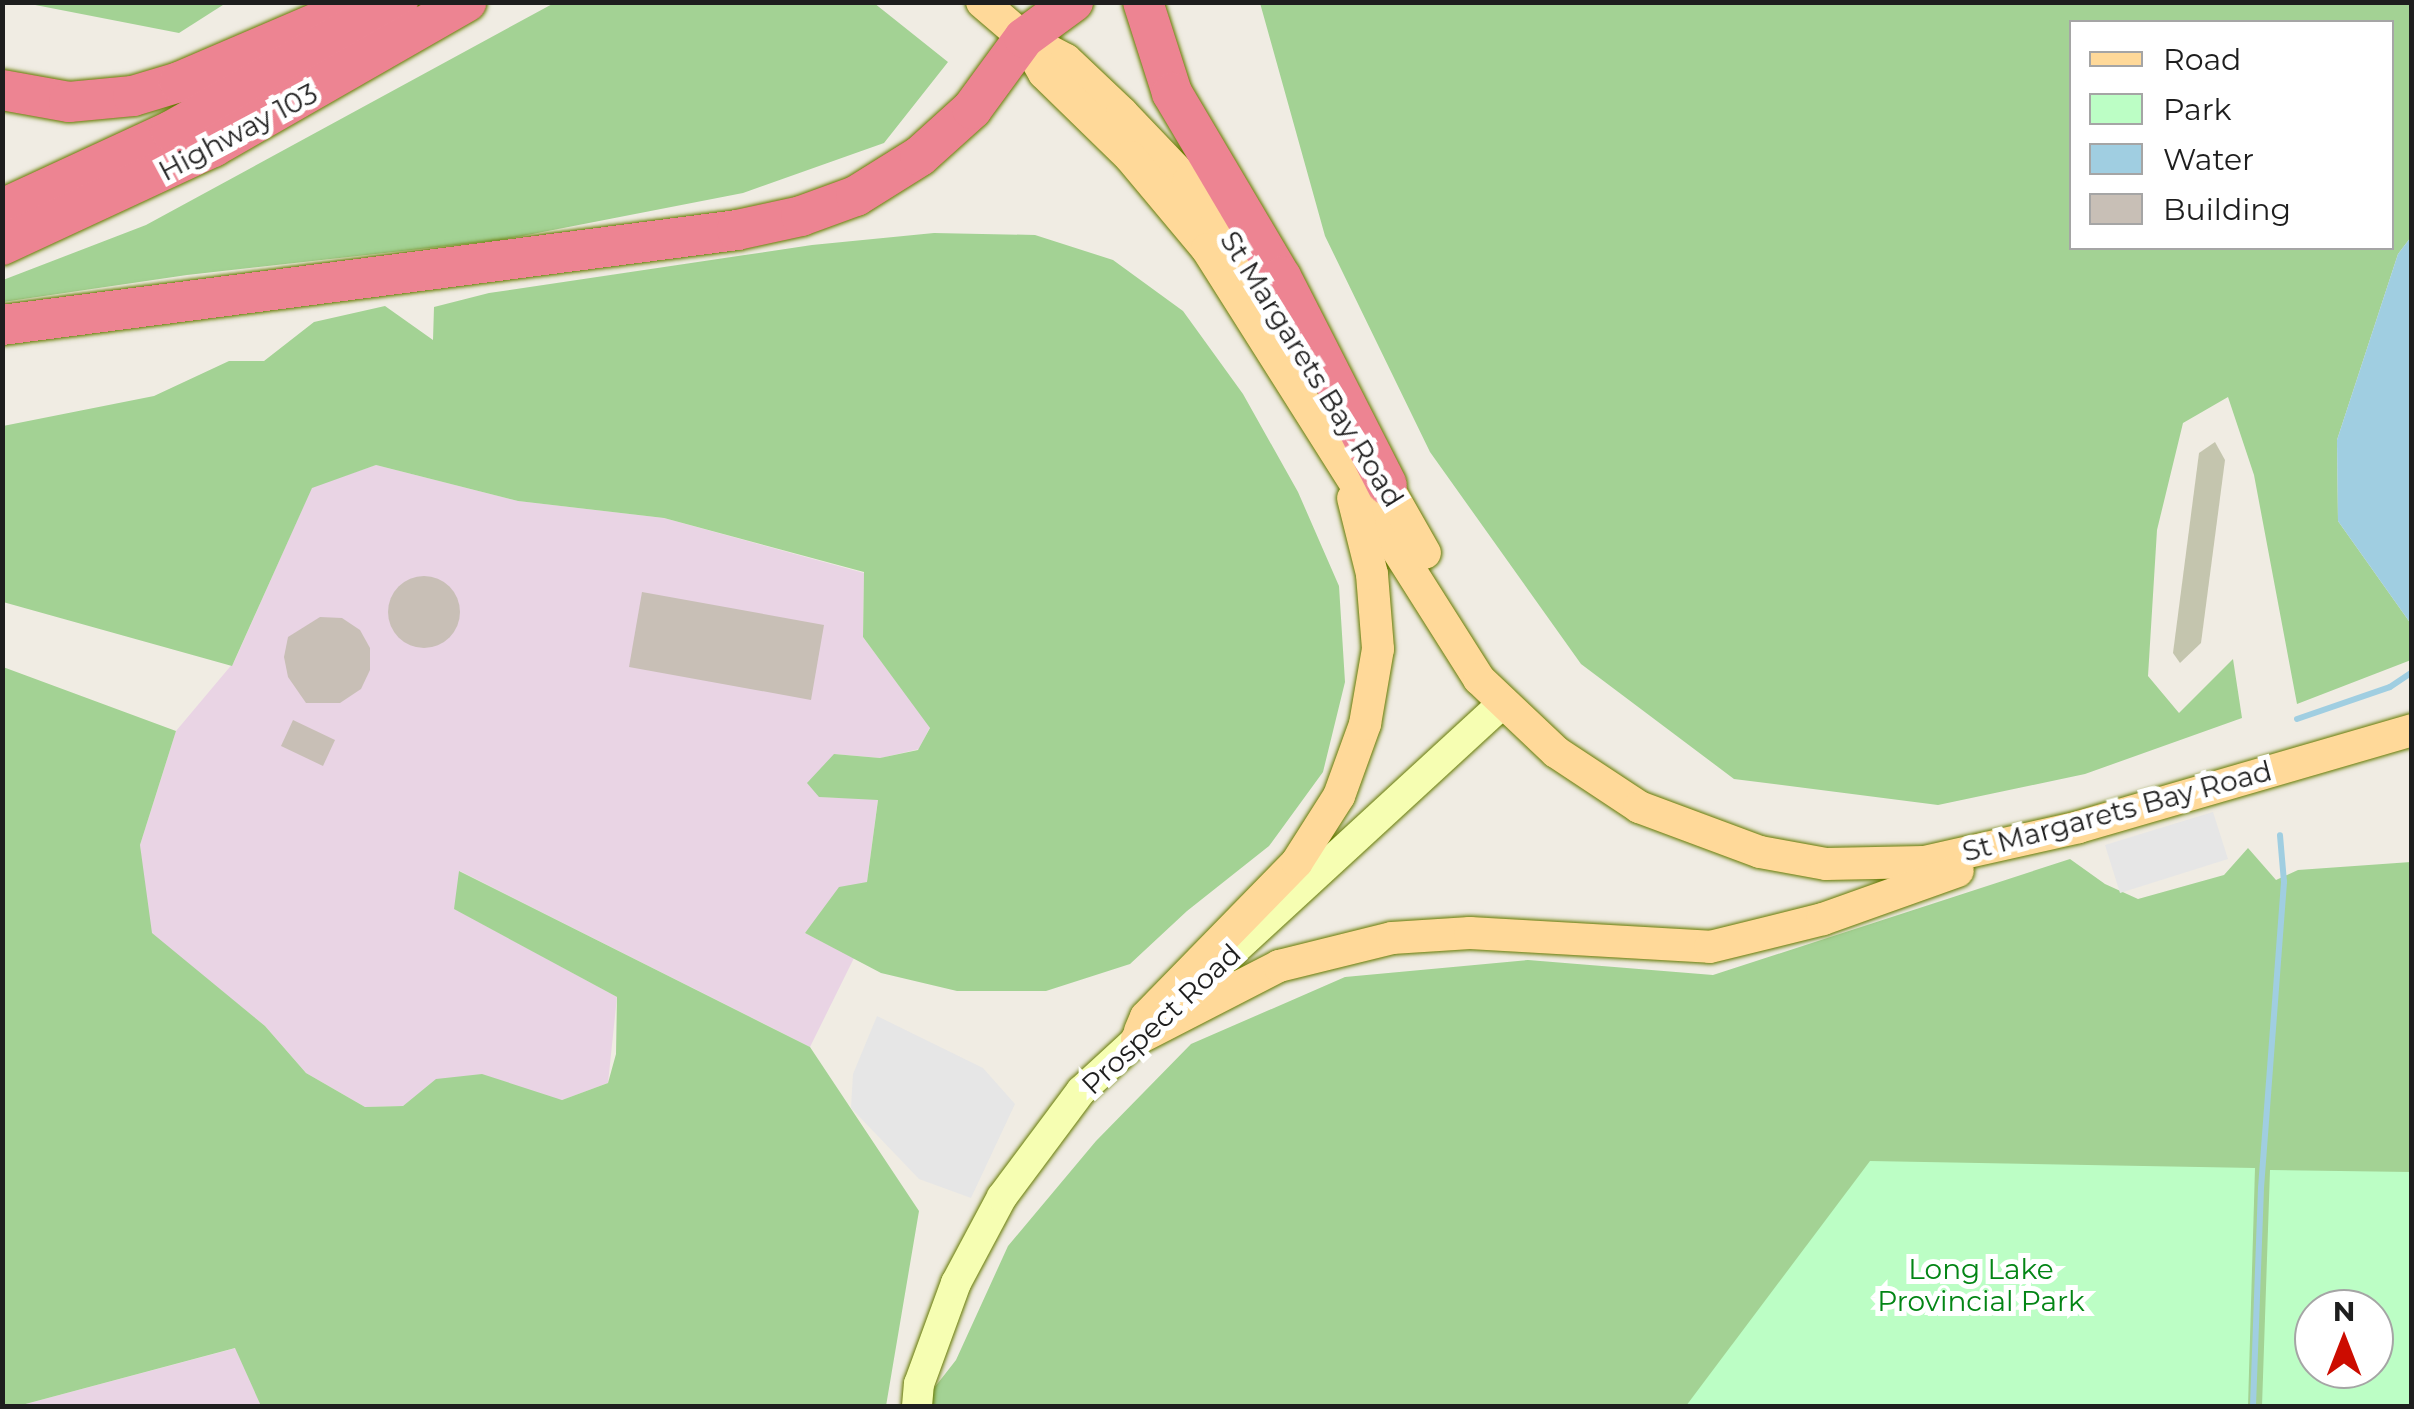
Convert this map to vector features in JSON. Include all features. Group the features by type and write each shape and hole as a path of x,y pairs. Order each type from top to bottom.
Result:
{"highway":[{"path":"2,90 69,102 144,93 364,2"},
{"name":"Highway 103","path":"2,209 171,132 398,2"},
{"name":"Highway 103","path":"2,245 214,148 466,2"},
{"path":"2,325 737,230 800,216 856,196 920,156 972,109 1024,38 1073,2"},
{"path":"1143,2 1172,93 1281,277 1387,485"}],"main road":[{"name":"St Margarets Bay Road","path":"982,2 1024,38 1066,60 1158,150 1222,223 1302,342 1387,485 1493,670 1504,702"},
{"name":"St Margarets Bay Road","path":"1024,38 1044,73 1130,157 1208,249 1479,678 1556,752 1616,796 1681,826 1760,852 1826,864 1892,865 1924,862 2078,828 2412,730"},
{"path":"1136,1039 1146,1016 1312,842 1338,796 1365,724 1378,649 1372,574 1353,498 1322,429"},
{"name":"Prospect Road","path":"917,1406 919,1384 956,1283 1002,1197 1081,1091 1504,702"},
{"path":"1136,1039 1241,983 1314,954 1392,938 1470,933 1710,947 1823,919 2078,828"}],"shaded area":[{"path":"2215,442 2225,460 2201,643 2180,663 2173,653 2199,453"},
{"path":"376,465 518,501 664,518 864,573 863,637 930,727 919,749 881,758 834,754 820,797 878,799 867,882 805,933 854,958 810,1047 460,871 455,909 617,997 608,1083 562,1100 437,1079 403,1106 365,1107 306,1073 265,1026 148,931 140,845 176,731 234,662 312,487"},
{"path":"2213,812 2228,859 2120,893 2105,845"},
{"path":"877,1016 983,1068 1015,1104 971,1198 919,1179 851,1108 853,1074"},
{"path":"236,1348 261,1406 18,1406"}],"green space":[{"path":"556,2 874,3 948,62 884,143 743,193 501,240 187,275 3,302 3,280 146,225"},
{"path":"25,3 226,3 179,33"},
{"path":"1260,3 2411,3 2411,237 2398,254 2337,440 2338,521 2411,624 2411,660 2297,704 2254,475 2228,397 2183,423 2157,530 2148,676 2179,713 2233,659 2242,718 2085,774 1938,805 1734,779 1581,664 1430,452 1325,236"},
{"path":"934,233 1035,235 1113,260 1183,311 1243,394 1298,492 1339,586 1345,682 1323,772 1269,846 1187,911 1130,964 1046,991 957,991 881,973 805,933 839,887 867,882 878,800 819,797 807,783 834,754 880,758 918,750 930,728 863,637 864,572 664,518 518,501 376,465 312,488 232,666 3,602 3,426 154,396 229,361 264,361 314,322 385,306 433,340 434,307 489,293 812,245"},
{"path":"3,667 176,731 140,845 152,933 265,1026 306,1073 365,1107 403,1106 436,1079 482,1074 562,1100 608,1083 616,1054 617,997 454,909 459,871 810,1047 919,1211 886,1406 261,1406 235,1348 18,1406 3,1406"},
{"path":"2248,848 2276,880 2298,870 2411,862 2411,1406 920,1406 956,1360 1008,1246 1096,1141 1191,1044 1345,977 1528,960 1713,975 2070,859 2105,884 2138,899 2224,875"},
{"name":"Long Lake Provincial Park","path":"1870,1161 2255,1168 2248,1406 1686,1406"},
{"path":"2270,1170 2411,1172 2411,1406 2262,1406"}],"water":[{"path":"2411,237 2411,624 2338,521 2337,440 2398,254"}],"building":[{"path":"424,576 449,587 460,612 449,637 424,648 399,637 388,612 399,587"},
{"path":"642,592 824,625 811,700 629,667"},
{"path":"320,617 342,618 360,630 370,648 370,670 361,689 340,703 306,703 288,677 284,657 288,637"},
{"path":"293,720 335,740 323,766 281,746"}],"waterway":[{"path":"2297,719 2390,687 2412,672"},
{"path":"2253,1406 2261,1188 2284,882 2280,835"}]}
